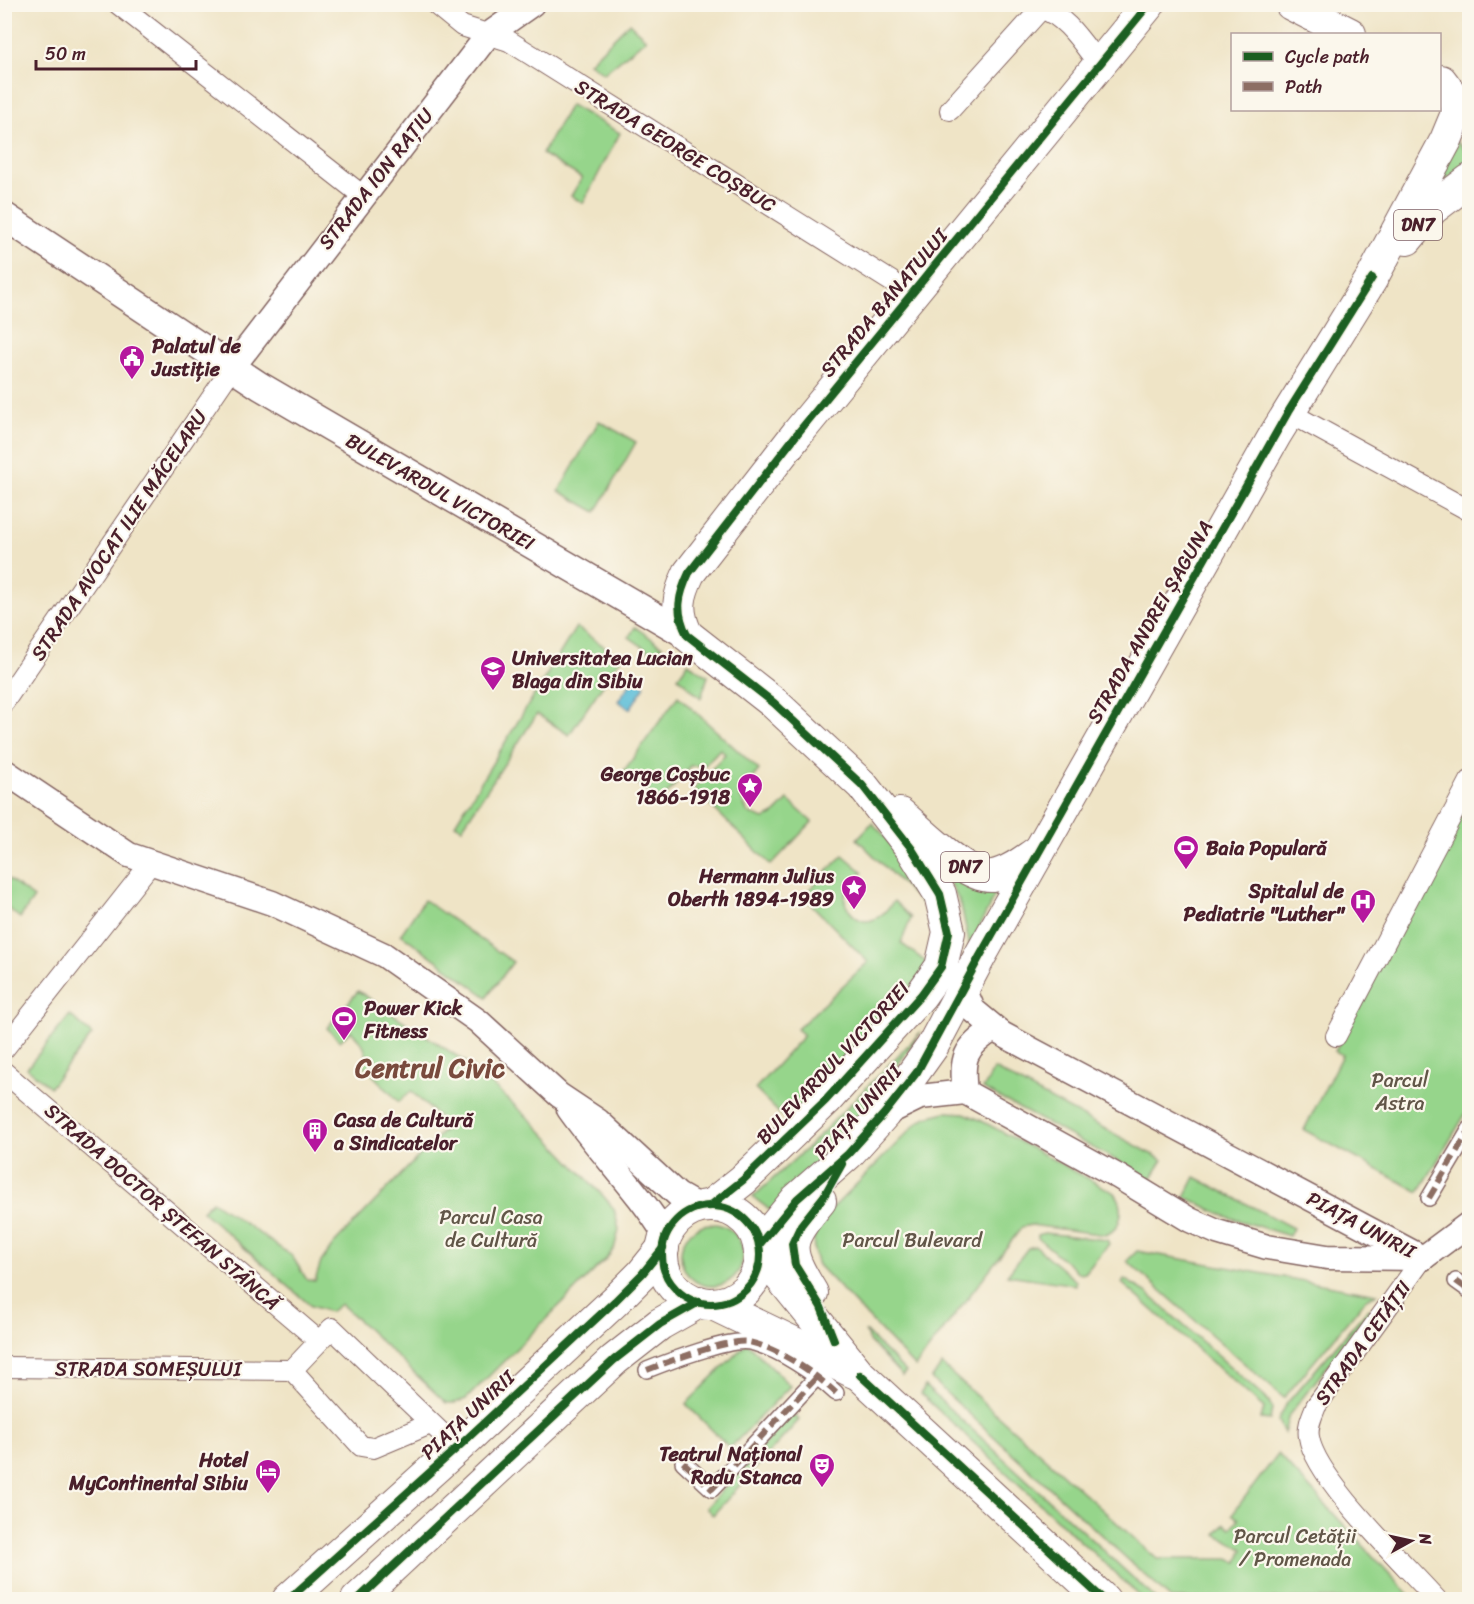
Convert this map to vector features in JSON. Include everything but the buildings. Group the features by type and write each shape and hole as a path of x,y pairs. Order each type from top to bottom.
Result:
{"main road":[{"name":"STRADA BANATULUI","path":"687,635 679,618 678,609 680,594 689,573 797,434 1149,4"},
{"path":"1291,4 1348,33"},
{"name":"DN7","path":"1441,81 1470,95"},
{"name":"STRADA ANDREI ȘAGUNA","path":"964,988 1288,412 1372,278 1457,116 1456,103 1441,82"},
{"name":"STRADA ANDREI ȘAGUNA","path":"1372,278 1432,209 1470,180"},
{"name":"BULEVARDUL VICTORIEI","path":"4,216 232,368 397,468 687,635 774,703 862,785 960,863 983,876 1005,872 1040,850"},
{"name":"BULEVARDUL VICTORIEI","path":"704,1207 743,1180 858,1067 921,995 945,957 948,919 940,894 912,849 862,785"},
{"name":"PIAȚA UNIRII","path":"357,1599 614,1360 660,1324 706,1303 731,1299 747,1288 757,1271 760,1248 797,1199 848,1154 917,1072 964,988"},
{"path":"834,1340 821,1307 795,1266 792,1245 801,1224 824,1196 848,1154"},
{"path":"704,1207 732,1210 750,1224 760,1248 860,1375 1104,1599"},
{"name":"PIAȚA UNIRII","path":"288,1599 457,1448 622,1294 665,1242 683,1215 704,1207"},
{"path":"665,1242 663,1260 670,1282 688,1298 706,1303 860,1375"}],"street":[{"path":"118,4 363,196"},
{"name":"STRADA GEORGE COȘBUC","path":"435,4 462,26 509,41 913,295"},
{"name":"STRADA ION RAȚIU","path":"232,368 488,35 532,4"},
{"path":"950,110 1041,9 1051,12 1065,24 1100,66"},
{"name":"STRADA AVOCAT ILIE MĂCELARU","path":"4,702 232,368"},
{"path":"1288,412 1470,511"},
{"path":"4,771 116,847 151,863 272,903 341,933 384,955 478,1021 559,1095 598,1121 678,1195 704,1207"},
{"path":"1336,1036 1470,781"},
{"path":"4,1049 151,863"},
{"name":"PIAȚA UNIRII","path":"964,988 973,1010 994,1029 1423,1258"},
{"path":"965,1092 963,1074 967,1052 979,1039 994,1029"},
{"name":"STRADA DOCTOR ȘTEFAN STÂNCĂ","path":"4,1072 319,1341"},
{"name":"PIAȚA UNIRII","path":"884,1114 920,1097 965,1092 1119,1177 1190,1220 1217,1232 1267,1247 1327,1257 1423,1258"},
{"path":"559,1095 584,1130 635,1190 665,1242"},
{"path":"1430,1198 1470,1128"},
{"path":"1327,1257 1341,1236 1340,1221 1334,1212"},
{"path":"1423,1258 1470,1223"},
{"name":"STRADA CETĂȚII","path":"1423,1258 1316,1406 1310,1420 1309,1435 1317,1461 1338,1490 1437,1599"},
{"path":"1455,1281 1470,1291"},
{"path":"430,1424 373,1448 361,1446 292,1370 332,1328 457,1448"},
{"path":"647,1370 695,1352 747,1341 818,1376 836,1393"},
{"name":"STRADA SOMEȘULUI","path":"4,1367 292,1370"},
{"path":"683,1462 712,1489 818,1376"}],"green space":[{"path":"629,23 646,39 604,73 589,63"},
{"path":"570,105 620,133 583,203 571,196 582,178 542,154"},
{"path":"1454,139 1469,153 1469,163 1433,188"},
{"path":"599,421 636,442 596,512 559,491"},
{"path":"576,627 621,658 569,735 537,714 462,828 455,824"},
{"path":"635,627 662,646 656,656 629,637"},
{"path":"688,663 708,676 701,698 678,677"},
{"path":"678,696 759,770 744,788 741,798 748,813 764,819 773,815 788,800 812,822 771,865 694,789 725,754 720,749 705,765 690,766 661,802 623,772"},
{"name":"Parcul Astra","path":"1469,794 1469,1108 1419,1192 1304,1130 1342,1055 1335,1051"},
{"path":"872,823 898,853 929,911 857,839"},
{"path":"843,855 863,872 846,892 845,900 849,910 857,918 872,920 882,915 894,901 911,918 901,943 931,966 787,1121 755,1089 804,1035 797,1029 868,962 803,896"},
{"path":"943,868 997,890 970,947 961,905"},
{"path":"4,876 34,898 20,918 5,906"},
{"path":"424,900 513,962 487,997 401,934"},
{"name":"Parcul Casa de Cultură","path":"358,991 469,1064 533,1122 614,1209 619,1230 614,1249 606,1259 466,1399 455,1403 446,1403 341,1304 330,1312 311,1306 202,1211 212,1201 292,1256 307,1280 315,1281 321,1262 333,1245 448,1126 411,1091 399,1102 361,1063 367,1056 363,1045 351,1031 340,1041 327,1028"},
{"path":"70,1015 92,1035 50,1087 27,1068"},
{"path":"921,1032 870,1104 771,1211 753,1197 809,1146"},
{"path":"994,1069 1163,1160 1151,1179 983,1089"},
{"name":"Parcul Bulevard","path":"946,1112 964,1113 980,1120 1115,1193 1120,1204 1121,1216 1116,1227 1106,1235 1031,1225 1022,1227 915,1367 818,1265 814,1238 819,1222 914,1126 926,1117"},
{"path":"1195,1177 1293,1228 1289,1236 1225,1216 1185,1197"},
{"path":"712,1224 729,1229 734,1233 738,1238 743,1255 738,1272 734,1277 729,1281 712,1286 695,1281 690,1277 686,1272 681,1255 686,1238 690,1233 695,1229"},
{"path":"1044,1233 1107,1240 1109,1244 1085,1273 1080,1274 1038,1238 1038,1235"},
{"path":"1035,1246 1076,1281 1076,1285 1007,1275 1028,1248"},
{"path":"1137,1251 1377,1294 1366,1299 1284,1398 1127,1261"},
{"path":"1124,1279 1146,1292 1269,1401 1272,1409 1270,1420 1261,1419 1264,1408 1122,1283"},
{"path":"1373,1308 1289,1415 1284,1433 1278,1421 1287,1403 1367,1310"},
{"path":"865,1331 906,1372 902,1376 869,1341"},
{"path":"747,1343 790,1386 730,1448 686,1404"},
{"name":"Parcul Cetății / Promenada","path":"942,1365 1157,1559 1228,1559 1238,1562 1243,1549 1216,1534 1225,1524 1231,1528 1239,1519 1232,1514 1278,1454 1413,1599 1171,1599 931,1379"},
{"path":"925,1386 1156,1599 1143,1599 921,1394"},
{"path":"792,1413 799,1420 713,1515 706,1508"}],"water":[{"path":"634,678 645,686 630,709 618,701"}],"marked path":[{"path":"1429,1198 1470,1129"},
{"path":"1456,1281 1470,1291"},
{"path":"647,1370 714,1347 749,1342 796,1362 836,1393"},
{"path":"683,1462 712,1489 818,1376"}],"cycle path":[{"path":"710,1206 743,1180 826,1100 921,995 941,967 949,932 940,894 912,849 862,785 774,703 687,635 679,611 682,589 689,573 797,434 1149,4"},
{"path":"759,1245 797,1199 848,1154 917,1072 980,956 1288,412 1372,278"},
{"path":"834,1340 821,1307 795,1265 792,1244 801,1225 824,1196 842,1164"},
{"path":"711,1206 721,1207 738,1214 752,1228 759,1245 760,1255 759,1265 752,1282 738,1296 721,1303 711,1304 701,1303 684,1296 670,1282 663,1265 662,1255 663,1245 670,1228 684,1214 701,1207 711,1206"},
{"path":"288,1600 457,1448 615,1301 642,1274 663,1248"},
{"path":"357,1600 614,1360 660,1324 699,1302"},
{"path":"860,1375 1104,1600"}],"place":[{"name":"Palatul de Justiție","path":"132,381"},
{"name":"Universitatea Lucian Blaga din Sibiu","path":"493,692"},
{"name":"George Coșbuc 1866-1918","path":"750,809"},
{"name":"Baia Populară","path":"1186,871"},
{"name":"Hermann Julius Oberth 1894-1989","path":"854,911"},
{"name":"Spitalul de Pediatrie \"Luther\"","path":"1363,925"},
{"name":"Power Kick Fitness","path":"344,1042"},
{"name":"Casa de Cultură a Sindicatelor","path":"315,1154"},
{"name":"Teatrul Național Radu Stanca","path":"822,1489"},
{"name":"Hotel MyContinental Sibiu","path":"268,1495"}],"district":[{"name":"Centrul Civic","path":"430,1068"}]}
